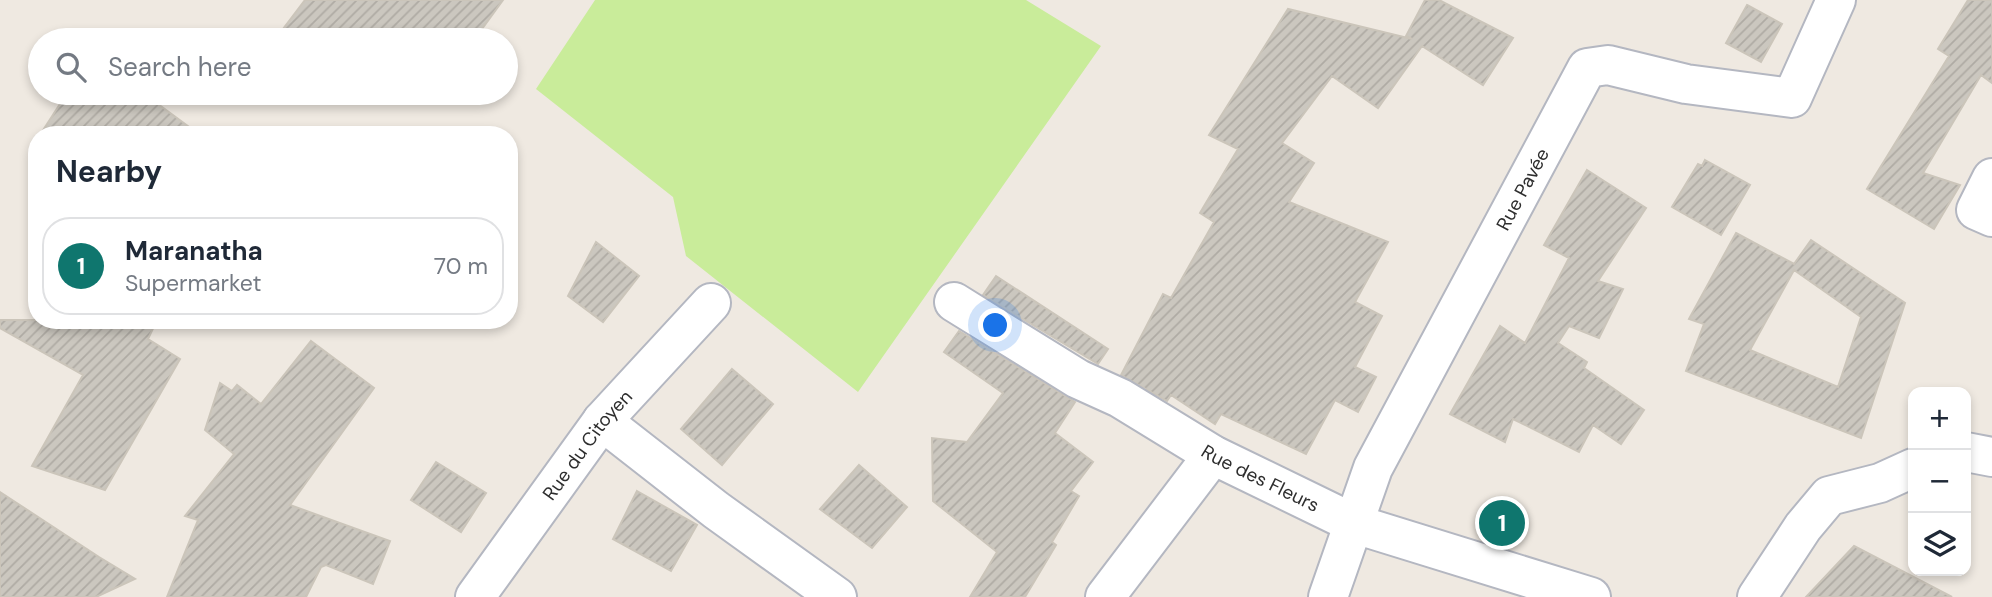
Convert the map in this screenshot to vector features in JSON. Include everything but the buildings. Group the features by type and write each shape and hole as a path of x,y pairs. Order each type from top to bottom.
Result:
{"street":[{"name":"Rue Pavée","path":"1328,597 1373,468 1587,68 1608,65 1686,84 1792,98 1836,0"},
{"path":"1992,178 1976,210 1992,218"},
{"name":"Rue des Fleurs","path":"954,302 1079,379 1120,398 1213,455 1355,524 1591,597"},
{"name":"Rue du Citoyen","path":"475,597 602,421 711,303"},
{"path":"602,421 716,510 836,597"},
{"path":"1971,453 1992,457"},
{"path":"1105,597 1213,455"},
{"path":"1757,597 1803,527 1829,496 1880,483 1908,470"}],"green space":[{"path":"595,0 1026,0 1101,46 858,392 686,256 673,197 536,89"}],"place":[{"name":"Maranatha","path":"1502,523"}]}
